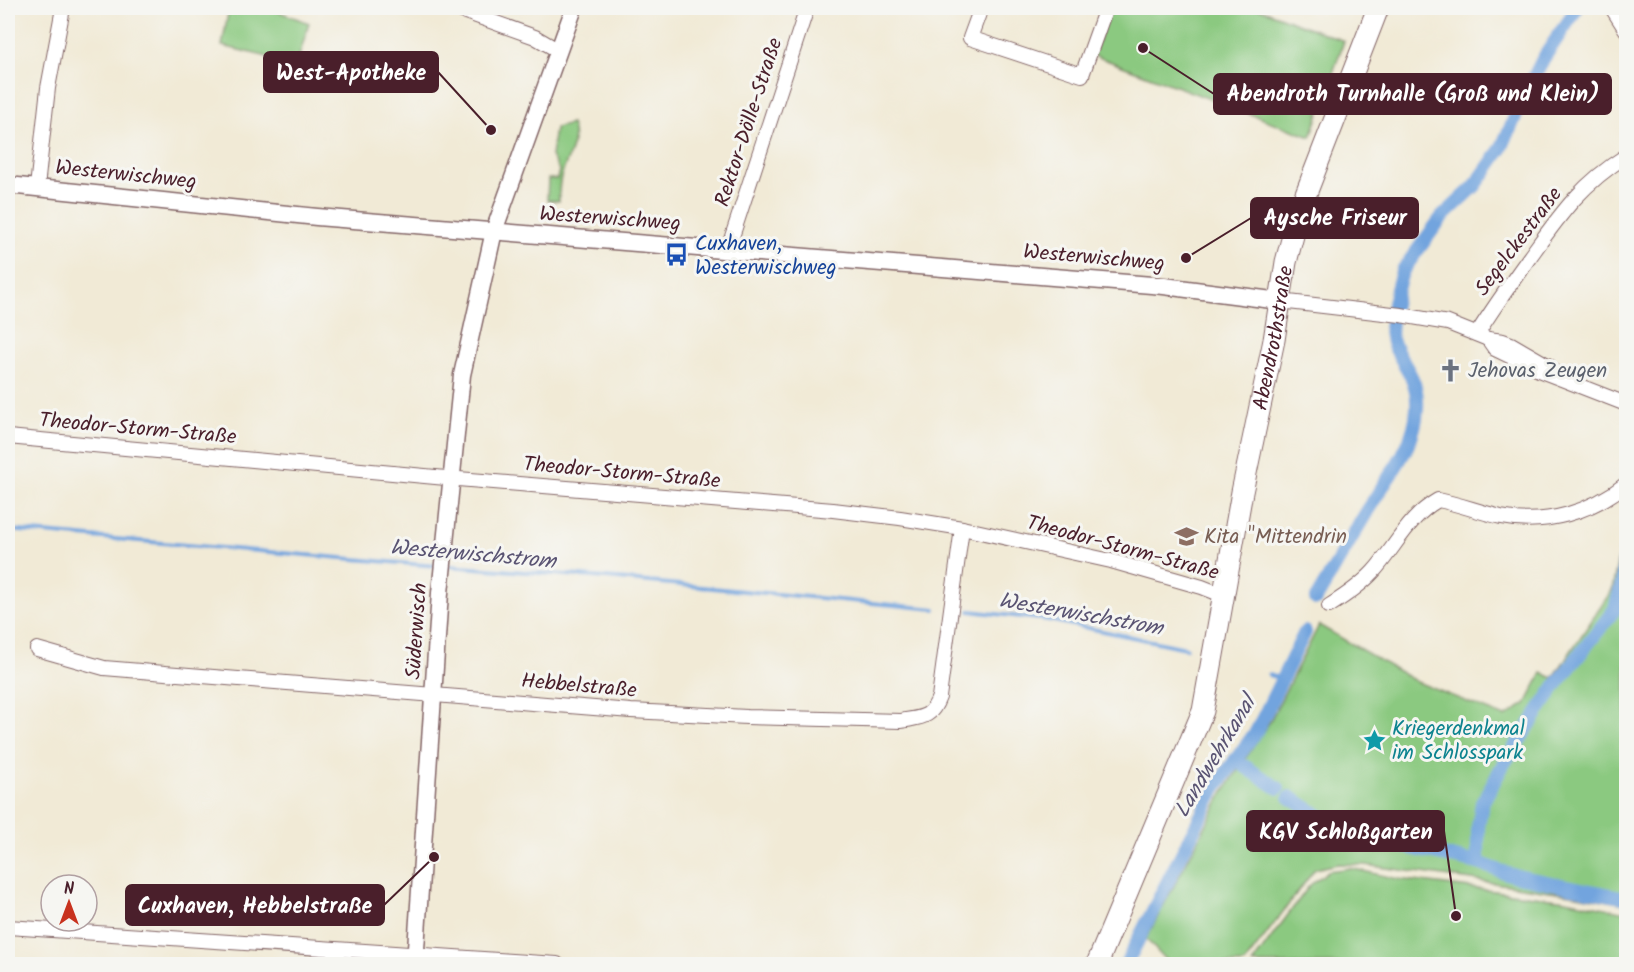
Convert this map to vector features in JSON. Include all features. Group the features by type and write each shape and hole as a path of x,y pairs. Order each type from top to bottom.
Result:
{"main road":[{"name":"Abendrothstraße","path":"1097,964 1203,711 1242,492 1274,340 1293,229 1378,8"}],"street":[{"path":"37,187 48,88 63,8"},
{"path":"454,8 535,37 560,51"},
{"name":"Süderwisch","path":"416,960 442,567 462,375 494,231 574,8"},
{"name":"Rektor-Dölle-Straße","path":"728,249 807,8"},
{"path":"981,8 970,38 1082,75 1106,8"},
{"path":"1612,8 1626,30"},
{"name":"Segelckestraße","path":"1483,337 1504,291 1565,207 1597,177 1626,156"},
{"name":"Westerwischweg","path":"8,185 317,217 1164,286 1280,301"},
{"path":"1280,301 1401,315 1448,323 1483,337 1495,349 1541,371 1626,404"},
{"name":"Theodor-Storm-Straße","path":"8,437 451,479 833,510 962,528 1111,561 1202,587 1224,596"},
{"path":"1329,606 1353,591 1374,571 1407,525 1437,500 1499,516 1536,521 1576,513 1614,494 1626,484"},
{"name":"Hebbelstraße","path":"37,649 104,668 631,711 900,721 926,716 934,710 939,697 962,528"},
{"path":"8,927 416,960 557,964"}],"green space":[{"path":"229,8 269,8 309,23 297,64 222,46"},
{"path":"1111,8 1258,8 1344,41 1311,137 1093,55"},
{"path":"571,124 574,139 559,187 559,201 547,200 548,179 557,179 559,170 551,156 555,128"},
{"path":"1626,528 1626,904 1365,865 1338,864 1315,869 1244,964 1169,964 1146,939 1223,793 1270,721 1319,625 1417,682 1505,717 1526,704 1542,673 1553,678 1612,590"},
{"path":"1350,868 1398,879 1566,900 1626,912 1626,964 1252,964 1309,886 1328,871"}],"waterway":[{"name":"Landwehrkanal","path":"1316,599 1402,457 1412,434 1417,409 1415,387 1390,332 1394,304 1403,270 1442,217 1475,186 1501,149 1543,59 1577,8"},
{"name":"Westerwischstrom","path":"8,530 437,566"},
{"path":"1290,797 1329,822 1370,839 1478,863 1478,827 1482,803 1503,765 1556,685 1615,609 1622,583 1626,548"},
{"name":"Westerwischstrom","path":"448,566 607,578 935,609"},
{"name":"Westerwischstrom","path":"970,611 1048,620 1186,648"},
{"name":"Landwehrkanal","path":"1126,964 1215,788 1256,732 1305,632"},
{"name":"Westerwischstrom","path":"1269,675 1282,679"},
{"path":"1235,760 1278,788"},
{"path":"1478,863 1512,875 1626,898"}],"place":[{"name":"Abendroth Turnhalle (Groß und Klein)","path":"1143,48"},
{"name":"West-Apotheke","path":"491,130"},
{"name":"Cuxhaven, Westerwischweg","path":"677,255"},
{"name":"Aysche Friseur","path":"1186,258"},
{"name":"Jehovas Zeugen","path":"1450,370"},
{"name":"Kita \"Mittendrin","path":"1186,536"},
{"name":"Kriegerdenkmal im Schlosspark","path":"1374,740"},
{"name":"Cuxhaven, Hebbelstraße","path":"434,857"},
{"name":"KGV Schloßgarten","path":"1456,916"}]}
